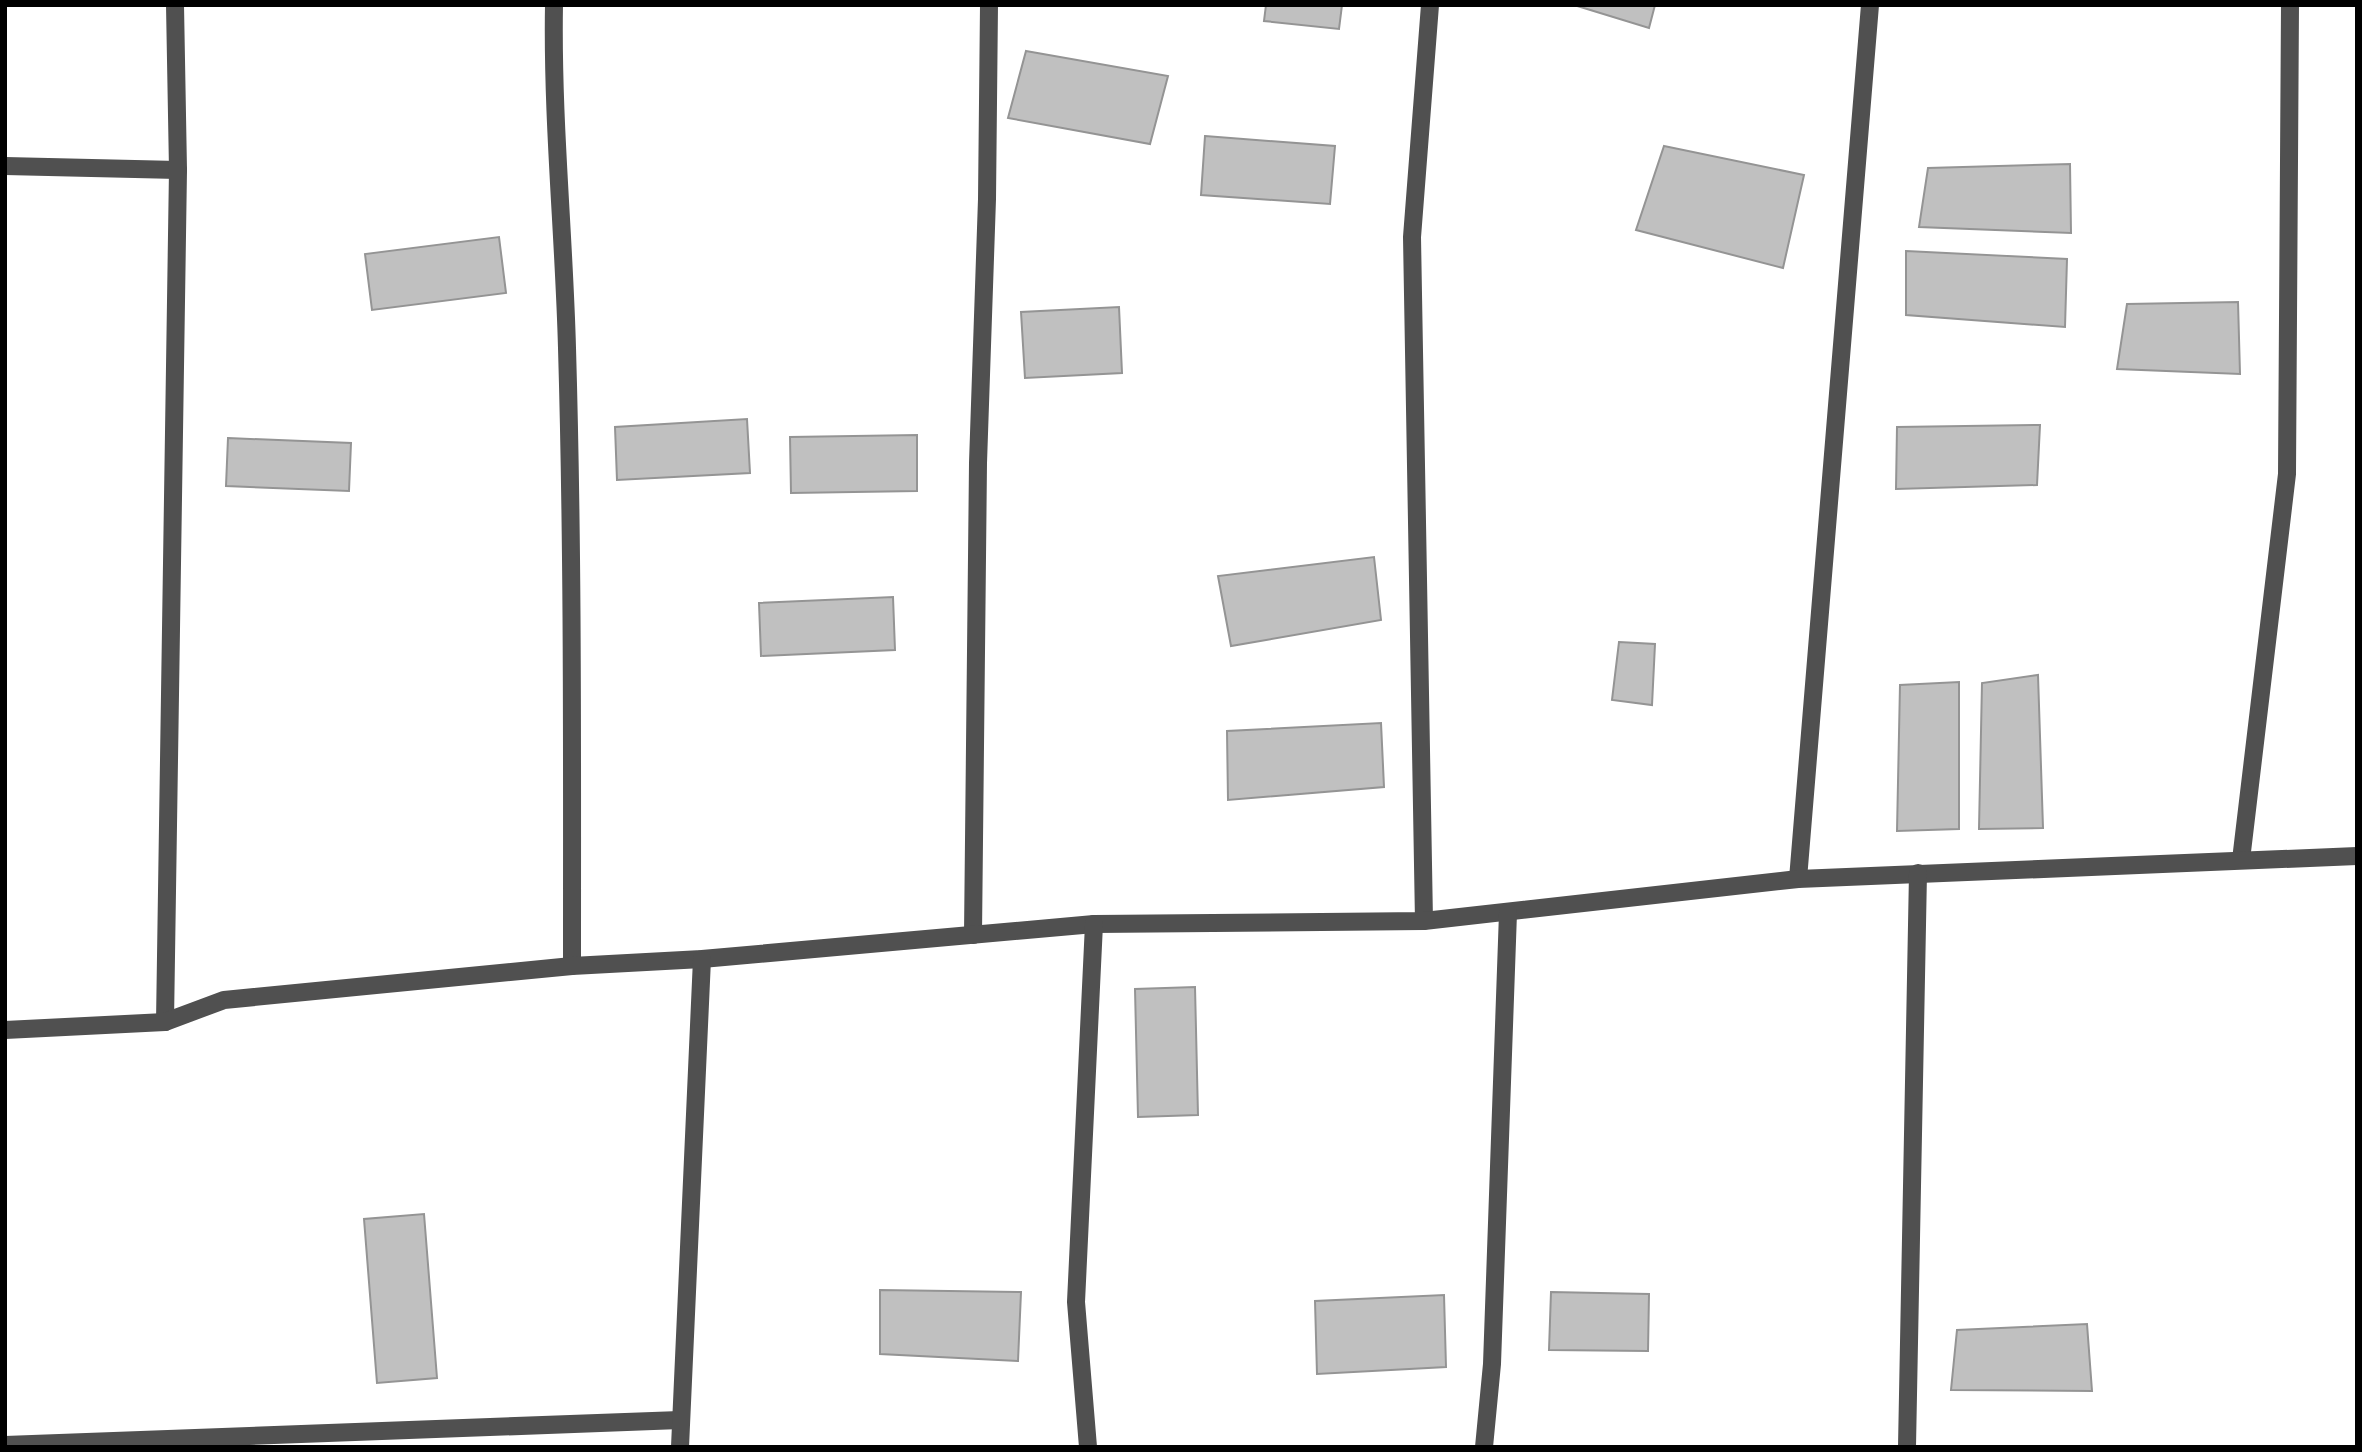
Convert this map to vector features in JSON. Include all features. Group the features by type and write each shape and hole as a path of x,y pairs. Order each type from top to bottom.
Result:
{"street":[{"path":"165,1022 178,170 174,5"},
{"path":"554,5 553,49 565,274 572,520 572,966"},
{"path":"973,935 978,463 987,199 989,5"},
{"path":"1424,921 1412,237 1430,5"},
{"path":"1798,878 1870,5"},
{"path":"2241,860 2287,474 2290,5"},
{"path":"5,166 178,170"},
{"path":"5,1030 165,1022 224,1000 572,966 702,959 1094,924 1424,921 1798,878 2357,856"},
{"path":"1907,1447 1918,873"},
{"path":"1484,1447 1492,1363 1508,913"},
{"path":"1088,1447 1076,1302 1094,924"},
{"path":"680,1447 702,959"},
{"path":"5,1445 284,1441 680,1420"}],"building":[{"path":"1266,5 1342,5 1339,29 1264,21"},
{"path":"1574,5 1655,5 1649,28"},
{"path":"1026,51 1168,76 1150,144 1008,118"},
{"path":"1205,136 1335,146 1330,204 1201,195"},
{"path":"1664,146 1804,175 1783,268 1636,230"},
{"path":"2070,164 2071,233 1919,227 1928,168"},
{"path":"499,237 506,293 372,310 365,254"},
{"path":"1906,251 2067,259 2065,327 1906,315"},
{"path":"2238,302 2240,374 2117,369 2127,304"},
{"path":"1119,307 1122,373 1025,378 1021,312"},
{"path":"747,419 750,473 617,480 615,427"},
{"path":"2040,425 2037,485 1896,489 1897,427"},
{"path":"917,435 917,491 791,493 790,437"},
{"path":"228,438 351,443 349,491 226,486"},
{"path":"1374,557 1381,620 1231,646 1218,576"},
{"path":"893,597 895,650 761,656 759,603"},
{"path":"1619,642 1655,644 1652,705 1612,700"},
{"path":"2038,675 2043,828 1979,829 1982,683"},
{"path":"1959,682 1959,829 1897,831 1900,685"},
{"path":"1381,723 1384,787 1228,800 1227,731"},
{"path":"1195,987 1198,1115 1138,1117 1135,989"},
{"path":"424,1214 437,1378 377,1383 364,1219"},
{"path":"880,1290 1021,1292 1018,1361 880,1354"},
{"path":"1551,1292 1649,1294 1648,1351 1549,1350"},
{"path":"1444,1295 1446,1367 1317,1374 1315,1301"},
{"path":"2087,1324 2092,1391 1951,1390 1957,1330"}]}
